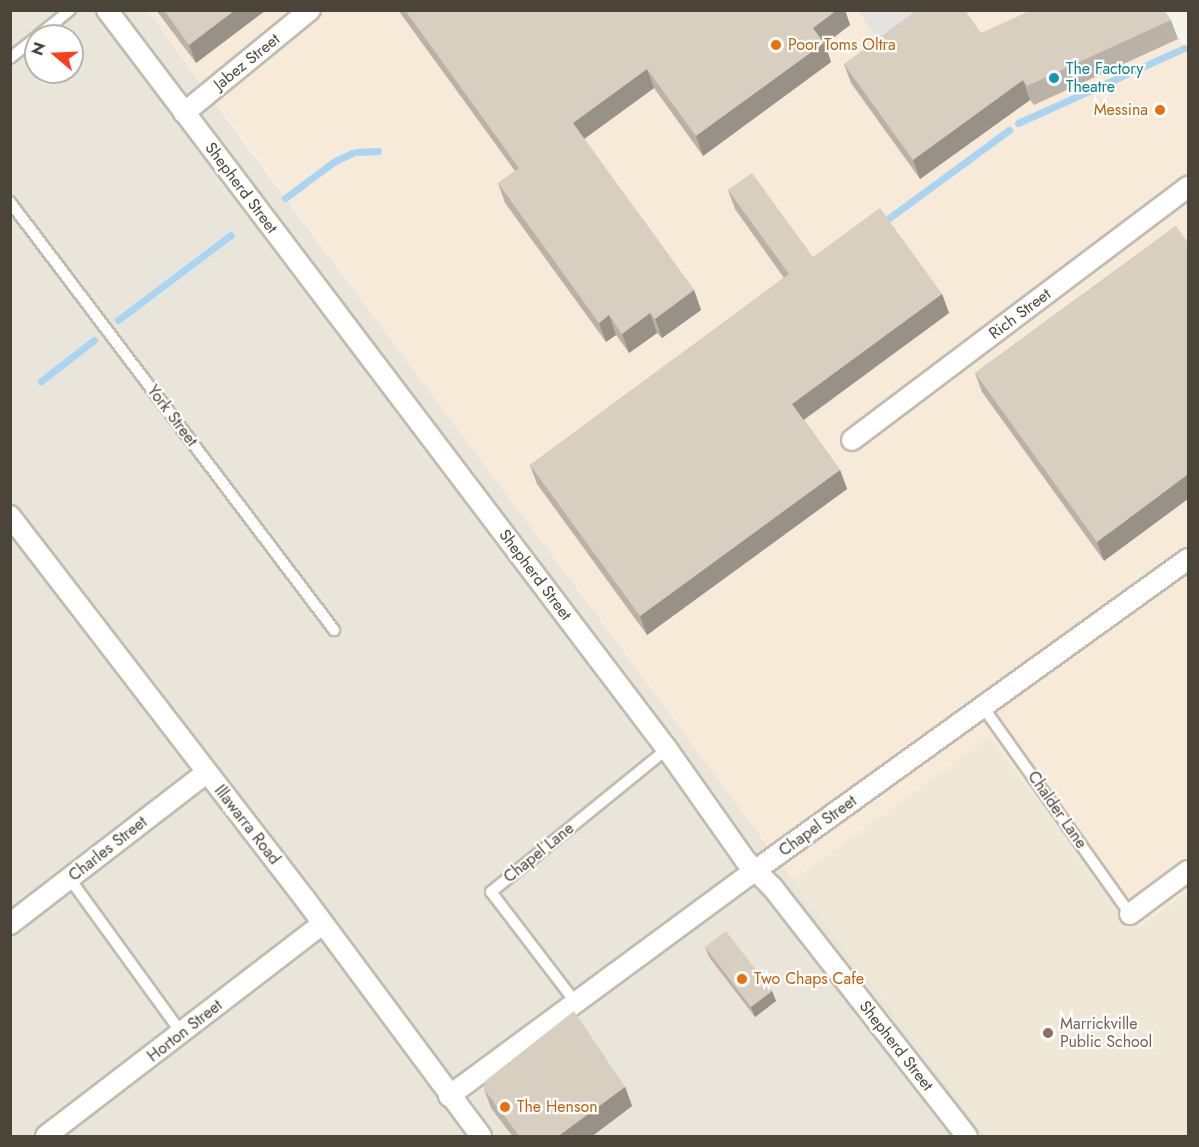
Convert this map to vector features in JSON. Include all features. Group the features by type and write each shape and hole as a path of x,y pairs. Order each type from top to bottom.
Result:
{"street":[{"name":"Shepherd Street","path":"107,10 667,749 746,861 773,888 967,1137"},
{"name":"Jabez Street","path":"184,113 310,10"},
{"name":"Rich Street","path":"852,440 1188,187"},
{"name":"Illawarra Road","path":"11,518 322,924 481,1137"},
{"name":"Chapel Street","path":"449,1096 756,870 1188,559"},
{"name":"Charles Street","path":"10,924 206,773"},
{"path":"1130,914 1188,871"},
{"name":"Horton Street","path":"46,1137 322,924"}],"lane":[{"path":"53,24 70,10"},
{"path":"10,57 24,47"},
{"name":"York Street","path":"10,202 334,630"},
{"name":"Chalder Lane","path":"983,706 1130,914"},
{"name":"Chapel Lane","path":"576,1003 491,892 667,749"},
{"path":"70,879 182,1034"}],"shaded area":[{"path":"10,11 148,11 986,1136 11,1136"},
{"path":"148,11 1161,11 1188,51 1188,892 1136,929 990,737 792,879"},
{"path":"858,11 937,11 884,49"},
{"name":"Marrickville Public School","path":"990,737 1136,929 1188,892 1188,1136 986,1136 792,880"}],"building":[{"path":"164,10 235,10 189,45"},
{"path":"405,10 837,10 813,28 824,43 696,136 647,69 573,123 694,290 655,319 650,313 622,334 609,315 599,323 498,183 519,168"},
{"path":"917,10 965,10 981,33 1032,10 1164,10 1171,20 1027,86 1023,80 913,160 844,64"},
{"path":"752,173 813,257 880,208 942,294 792,404 840,470 640,616 530,465 789,274 728,190"},
{"path":"1176,226 1188,243 1188,474 1097,542 975,373"},
{"name":"Two Chaps Cafe","path":"726,931 772,991 751,1007 705,947"},
{"path":"574,1011 625,1087 557,1137 520,1137 484,1089 485,1081"}],"waterway":[{"path":"1018,123 1184,48"},
{"path":"881,224 1009,130"},
{"path":"357,152 378,151"},
{"path":"285,198 335,161 352,153"},
{"path":"118,320 231,235"},
{"path":"41,381 94,340"}],"place":[{"name":"Poor Toms Oltra","path":"776,45"},
{"name":"The Factory Theatre","path":"1054,78"},
{"name":"Messina","path":"1160,110"},
{"name":"Two Chaps Cafe","path":"742,979"},
{"name":"Marrickville Public School","path":"1048,1033"},
{"name":"The Henson","path":"505,1107"}]}
